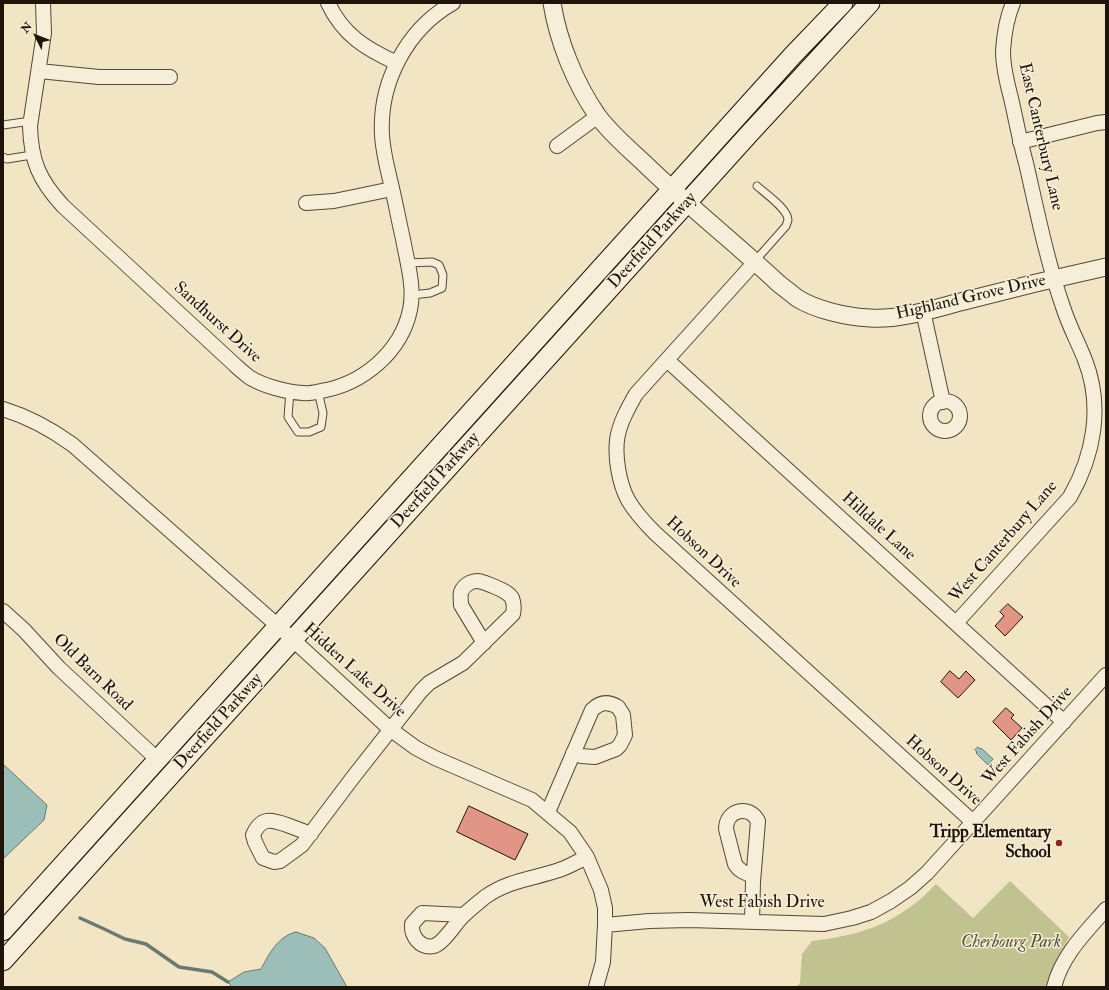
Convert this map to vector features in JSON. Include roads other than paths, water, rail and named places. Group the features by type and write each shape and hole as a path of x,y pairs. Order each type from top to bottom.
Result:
{"main road":[{"name":"Deerfield Parkway","path":"3,931 473,409 673,190 793,55 843,3"},
{"name":"Deerfield Parkway","path":"3,961 687,203 870,3"}],"street":[{"name":"Sandhurst Drive","path":"43,3 44,33 31,121 30,140 32,155 40,176 48,190 63,206 249,377 266,384 305,394 349,384 364,376 378,364 391,349 405,325 410,310 412,295 411,281 387,168 382,135 387,88 397,63 408,45 435,15 453,3"},
{"path":"328,3 342,26 355,39 373,52 397,63"},
{"name":"Highland Grove Drive","path":"552,3 556,25 563,48 584,93 598,116 615,136 687,203 778,283 798,298 814,306 849,315 870,318 890,317 923,311 1054,278 1106,267"},
{"name":"East Canterbury Lane","path":"1013,3 1005,35 1004,69 1020,142 1054,278"},
{"path":"39,72 99,77 170,77"},
{"path":"557,146 598,116"},
{"path":"1020,142 1106,122"},
{"path":"306,203 334,201 392,189"},
{"name":"Hobson Drive","path":"755,262 636,394 627,408 617,440 618,470 622,486 631,505 655,533 973,822"},
{"name":"West Canterbury Lane","path":"956,623 1066,502 1080,480 1086,462 1092,440 1095,418 1092,383 1085,360 1062,307 1054,278"},
{"path":"923,311 943,402"},
{"name":"Hilldale Lane","path":"667,360 1064,722"},
{"name":"Hidden Lake Drive","path":"3,409 19,414 40,424 73,445 278,626 390,729 416,748 435,758 532,800 570,832 587,857 601,890 605,908 603,962 596,987"},
{"name":"Old Barn Road","path":"3,611 24,630 59,668 157,759"},
{"path":"311,834 390,729 425,687 429,683 463,663 484,643"},
{"name":"West Fabish Drive","path":"605,925 649,921 824,924 871,912 891,902 927,873 1106,675"},
{"path":"548,812 574,753"},
{"path":"464,915 498,889 510,883 560,870 587,857"},
{"path":"752,922 753,876"},
{"path":"1054,987 1057,974 1068,954 1106,909"}],"lane":[{"path":"3,125 31,121"},
{"path":"3,157 6,159 32,155"},
{"path":"755,262 786,226 788,220 787,214 782,208 758,186"},
{"path":"408,263 432,262 439,265 443,275 442,288 430,293 412,295"},
{"path":"290,391 288,417 298,432 309,432 321,427 323,413 318,391"}],"water":[{"path":"978,747 993,759 988,765 976,753 977,752 975,750"},
{"path":"3,764 47,805 44,820 3,859"},
{"path":"296,932 314,938 325,948 347,987 232,987 228,982 244,972 261,969 275,946 284,937"}],"waterway":[{"path":"80,918 125,939 146,944 179,967 212,972 228,982"}],"place":[{"name":"Tripp Elementary School","path":"1059,843"}],"park label":[{"name":"Cherbourg Park","path":"1011,943"}]}
